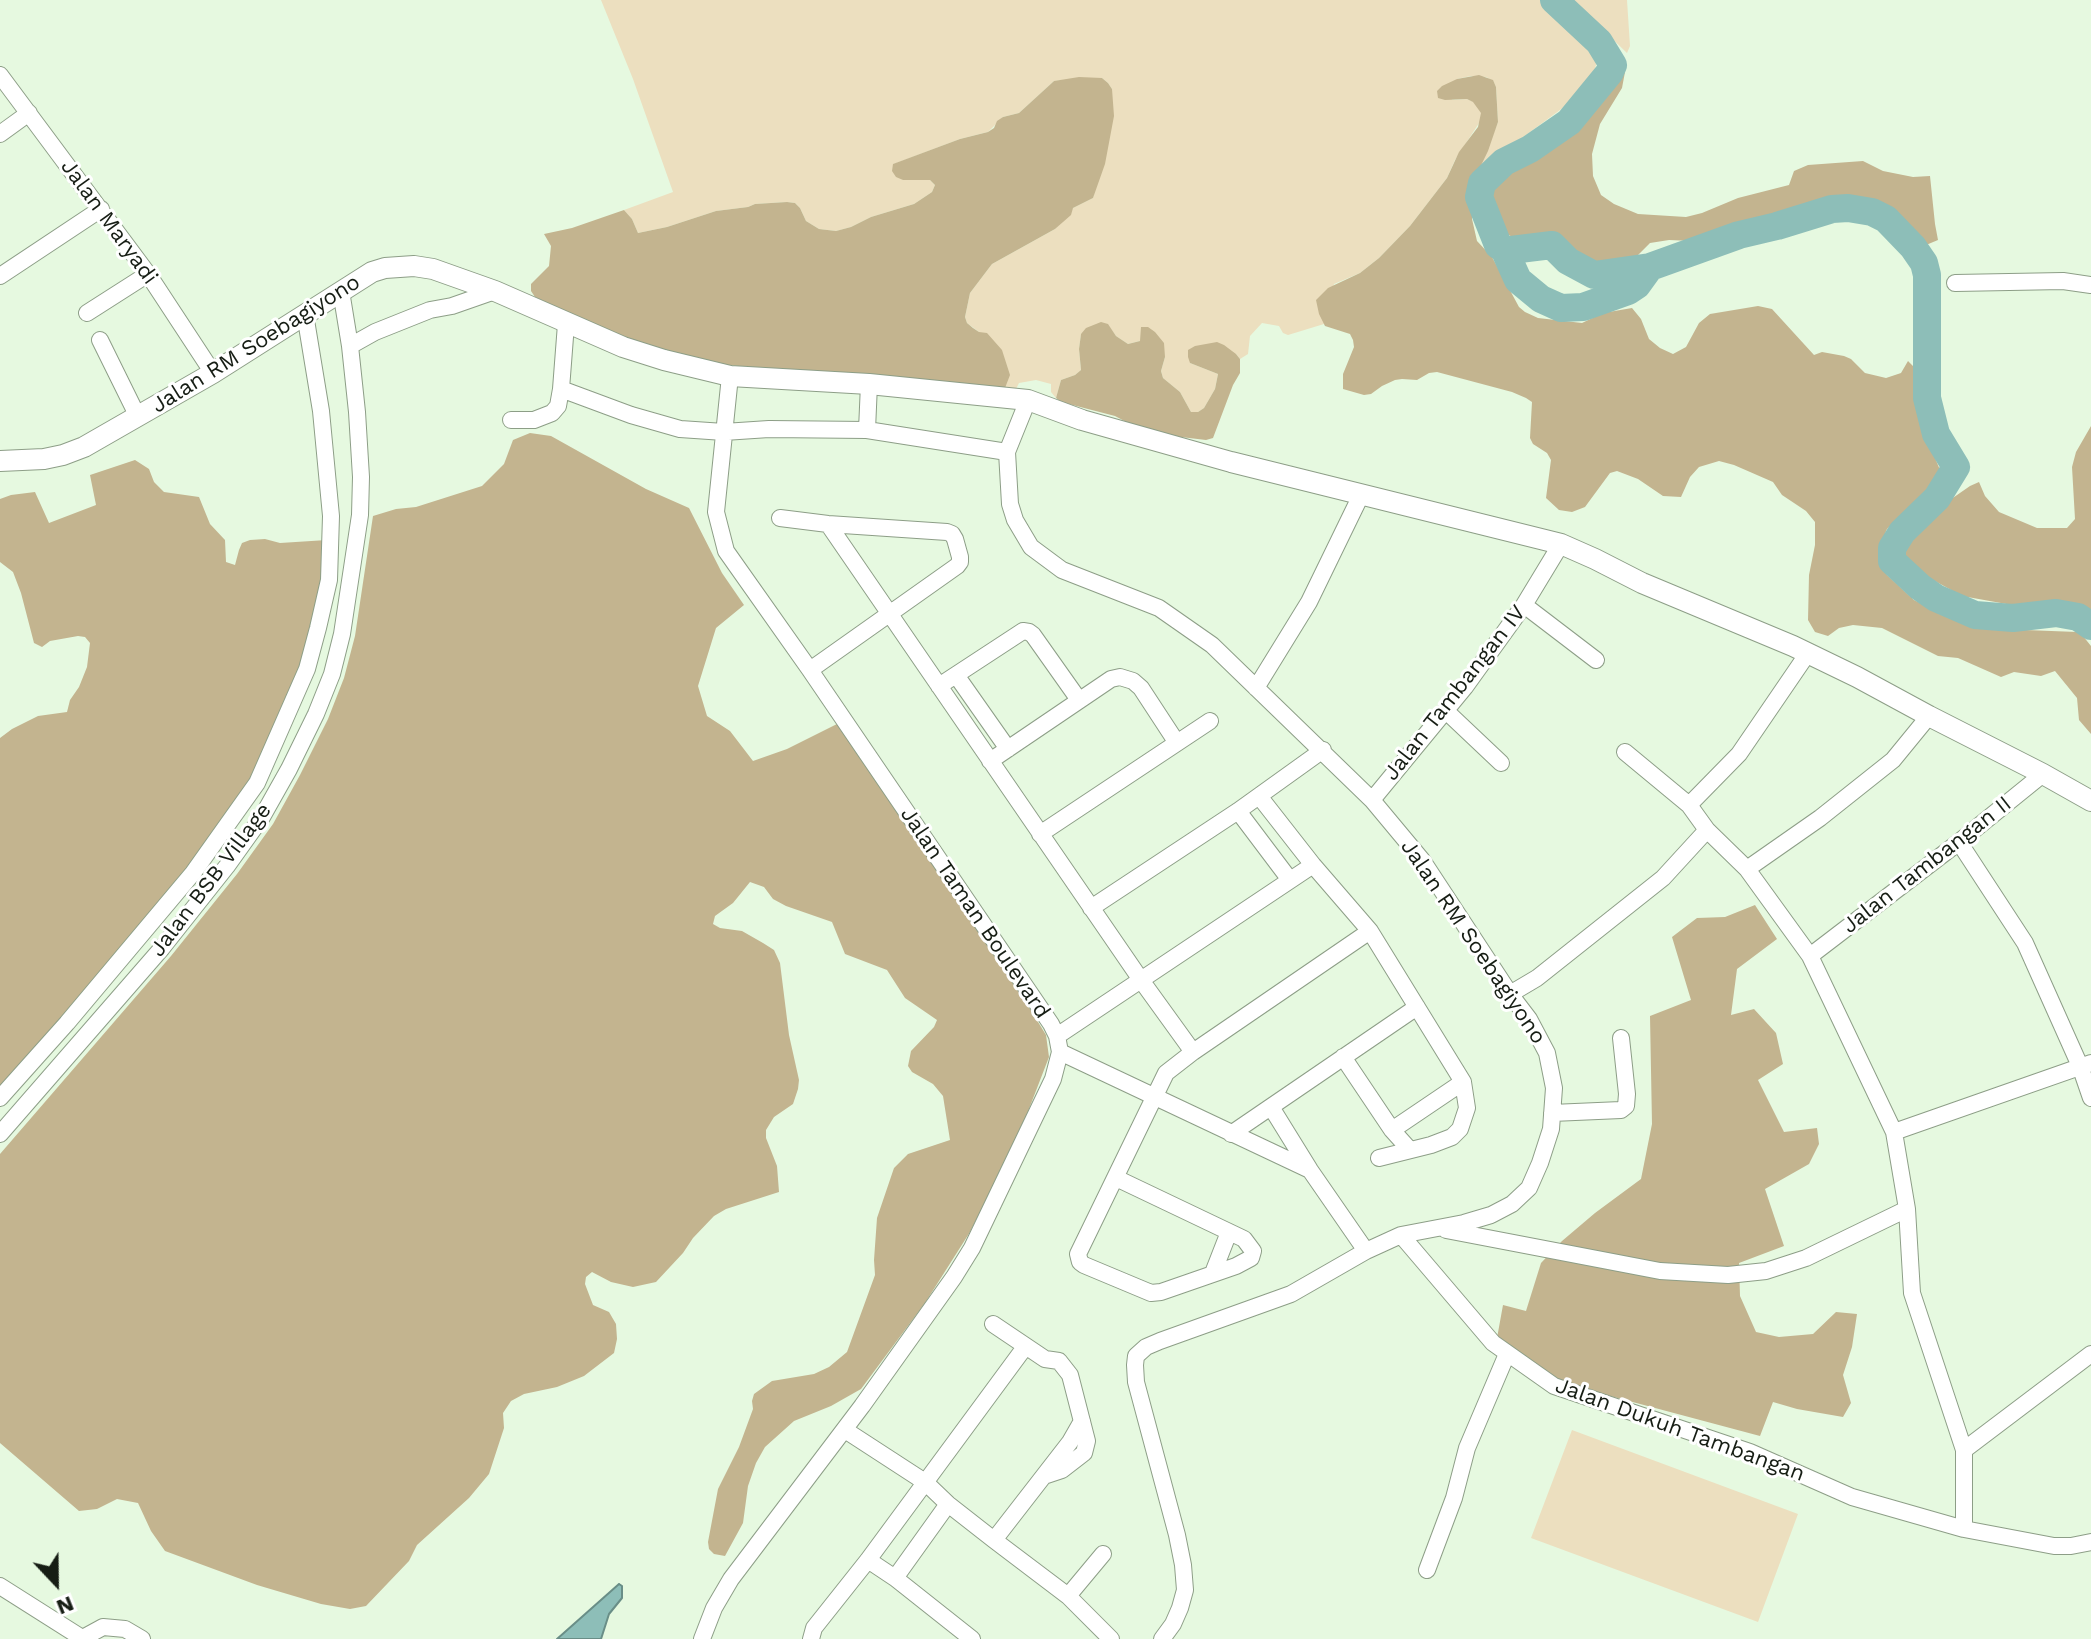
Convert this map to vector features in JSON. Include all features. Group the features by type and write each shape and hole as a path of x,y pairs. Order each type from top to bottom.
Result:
{"main road":[{"name":"Jalan RM Soebagiyono","path":"0,461 35,460 84,447 213,373 372,272 414,266 433,269 495,291 623,347 664,360 730,376 869,384 1028,400 1082,420 1231,462 1561,544 1642,583 1808,653 2091,801"}],"street":[{"name":"Jalan Maryadi","path":"0,75 148,274 213,373"},
{"path":"0,134 29,113"},
{"path":"0,276 101,209"},
{"path":"87,313 148,274"},
{"path":"1955,283 2063,281 2091,285"},
{"name":"Jalan BSB Village","path":"0,1134 162,948 227,866 262,817 316,714 332,674 342,634 360,515 360,442 341,291"},
{"path":"350,346 375,332 430,310 495,291"},
{"path":"1,1096 67,1023 202,860 257,783 307,669 329,580 331,516 321,411 305,314"},
{"path":"511,420 541,418 558,406 566,324"},
{"path":"100,340 138,417"},
{"name":"Jalan Taman Boulevard","path":"730,376 716,512 726,551 810,670 1059,1044"},
{"path":"867,430 869,384"},
{"path":"561,389 680,429 724,432 867,430 1007,452"},
{"name":"Jalan RM Soebagiyono","path":"1028,400 1007,452 1010,504 1015,520 1031,547 1062,570 1159,608 1212,645 1372,800 1422,860 1529,1019 1547,1053 1554,1088 1551,1129 1540,1163 1529,1188 1512,1204 1491,1215 1464,1223 1401,1235 1366,1251 1291,1294 1160,1341 1136,1356 1136,1382 1183,1565 1185,1590 1180,1608 1162,1639"},
{"path":"1256,688 1309,602 1362,493"},
{"path":"780,518 947,532 952,534 959,550 960,562 957,566 810,670"},
{"path":"828,524 1193,1052"},
{"name":"Jalan Tambangan IV","path":"1372,800 1465,687 1524,605 1561,544"},
{"path":"1524,605 1596,660"},
{"path":"939,686 1023,631 1033,635 1079,700"},
{"path":"1689,805 1739,754 1808,653"},
{"path":"956,675 1008,749"},
{"path":"990,761 1111,679 1120,677 1133,681 1141,688 1177,743"},
{"path":"1446,711 1501,763"},
{"path":"1747,869 1820,818 1893,760 1929,716"},
{"path":"1040,834 1210,721"},
{"path":"1091,908 1238,811 1323,750"},
{"path":"1625,752 1689,805 1707,830 1747,869 1810,956 1894,1132 1907,1209 1912,1293 1964,1450 1964,1529"},
{"name":"Jalan Tambangan II","path":"1810,956 2043,774"},
{"path":"1259,796 1370,931 1463,1082 1467,1108 1460,1129 1452,1137 1379,1158"},
{"path":"1238,811 1290,880"},
{"path":"1510,994 1537,978 1663,878 1707,830"},
{"path":"1959,842 2025,943 2086,1064 2091,1098"},
{"path":"702,1639 714,1608 731,1579 845,1430 972,1248 1053,1079 1059,1044 1141,980 1313,865"},
{"path":"1116,1178 1244,1239 1251,1247 1251,1258 1236,1266 1151,1293 1084,1265 1078,1258 1079,1249 1166,1073 1370,931"},
{"path":"1231,1134 1417,1007"},
{"path":"1552,1113 1621,1110 1626,1106 1621,1038"},
{"path":"1059,1044 1153,1098 1310,1170"},
{"path":"1343,1057 1392,1130 1410,1150"},
{"path":"1894,1132 2086,1064"},
{"path":"1392,1130 1463,1082"},
{"path":"1271,1107 1366,1251"},
{"path":"1434,1227 1660,1271 1728,1275 1766,1271 1806,1258 1907,1209"},
{"path":"1213,1273 1229,1232"},
{"name":"Jalan Dukuh Tambangan","path":"1401,1235 1493,1343 1554,1386 1750,1452 1852,1497 1964,1529 2054,1546 2091,1542"},
{"path":"993,1324 1045,1359 1059,1361 1070,1375 1082,1421 1070,1442 994,1540"},
{"path":"827,1639 812,1633 1025,1347"},
{"path":"1427,1570 1454,1498 1467,1448 1507,1354"},
{"path":"1964,1450 2091,1354"},
{"path":"845,1430 925,1482 948,1504 1068,1596 1111,1639"},
{"path":"895,1578 948,1504"},
{"path":"1068,1596 1103,1554"},
{"path":"868,1560 972,1639"},
{"path":"0,1586 82,1639 103,1627 125,1629 142,1639"}],"shaded area":[{"path":"601,0 1546,0 1587,40 1598,58 1594,72 1585,85 1564,107 1481,165 1498,122 1496,87 1486,77 1457,79 1452,100 1474,102 1482,113 1481,120 1447,178 1410,226 1360,273 1334,284 1324,324 1288,335 1279,326 1262,323 1250,336 1248,354 1240,359 1236,354 1190,363 1218,374 1215,389 1204,408 1191,412 1180,392 1163,378 1161,371 1165,357 1140,341 1128,344 1116,336 1107,324 1081,334 1081,370 1061,380 1056,398 1051,392 1051,384 1036,380 1019,383 1016,389 1005,388 979,332 967,323 965,317 970,293 992,264 1055,229 1073,208 1093,198 1112,89 1102,78 1054,81 1019,113 1003,117 988,132 894,164 903,180 930,180 935,185 932,192 914,204 871,217 851,227 836,231 819,229 806,221 795,203 787,202 716,211 638,233 624,210 673,192"},
{"path":"1572,0 1627,0 1630,46 1627,53"},
{"path":"1625,72 1622,88 1600,124 1592,154 1593,176 1601,195 1614,204 1638,214 1686,217 1738,198 1789,185 1794,171 1808,165 1863,161 1883,171 1913,177 1930,176 1938,240 1926,245 1877,207 1845,200 1798,209 1758,228 1730,230 1692,241 1650,243 1638,255 1615,269 1600,268 1583,261 1571,253 1557,236 1541,234 1514,238 1507,234 1489,197 1503,172 1555,141"},
{"path":"1479,75 1493,80 1496,87 1498,122 1472,184 1472,219 1477,241 1492,257 1519,307 1538,318 1582,323 1603,313 1632,308 1641,319 1649,339 1673,354 1686,347 1699,323 1710,314 1758,306 1772,309 1814,355 1822,352 1844,356 1865,373 1886,378 1901,373 1908,361 1913,366 1924,431 1940,470 1934,483 1887,529 1884,536 1884,569 1914,600 1956,621 2000,629 2077,632 2083,636 2091,646 2091,734 2079,720 2077,698 2055,671 2041,676 2014,672 2001,677 1958,658 1938,656 1882,628 1853,625 1839,628 1828,636 1815,632 1808,620 1815,522 1806,511 1782,495 1773,482 1719,461 1699,467 1690,477 1681,497 1663,496 1638,479 1617,471 1610,473 1585,507 1572,512 1559,510 1546,498 1551,460 1530,438 1532,402 1526,398 1437,372 1417,380 1395,380 1371,394 1343,389 1343,374 1354,347 1353,340 1350,334 1325,326 1316,300 1328,288 1360,273 1379,258 1410,226 1447,178 1459,152 1478,127 1481,113 1467,99 1445,100 1438,98 1437,91 1457,79"},
{"path":"1079,77 1102,78 1112,89 1114,116 1105,164 1093,198 1073,208 1071,215 1055,229 992,264 970,293 965,317 967,323 979,332 987,333 1002,350 1010,375 1005,388 714,364 608,334 535,297 531,291 531,284 549,266 551,246 544,234 624,210 638,233 716,211 787,202 795,203 806,221 819,229 836,231 914,204 932,192 935,185 930,180 896,177 892,171 893,164 988,132 1003,117 1019,113 1054,81"},
{"path":"1101,322 1108,324 1116,336 1128,344 1140,341 1141,327 1155,332 1164,343 1163,378 1180,392 1191,412 1204,408 1215,389 1218,374 1190,363 1188,350 1217,342 1236,354 1240,359 1240,373 1213,438 1206,440 1147,433 1115,416 1056,398 1061,380 1081,370 1081,334 1086,328"},
{"path":"2091,426 2091,617 2056,607 2012,605 1962,596 1915,570 1901,554 1901,547 1911,527 1979,482 1985,496 1999,512 2037,528 2067,528 2075,519 2072,467 2076,452"},
{"path":"530,433 551,436 646,489 689,508 722,573 744,605 716,628 698,686 707,716 730,731 753,761 787,749 837,724 1019,991 1046,1035 1049,1057 1022,1127 970,1232 925,1303 861,1389 831,1406 794,1421 765,1447 748,1486 743,1523 725,1556 714,1554 708,1542 718,1489 739,1447 753,1409 754,1394 772,1381 814,1374 829,1367 847,1352 875,1275 877,1218 894,1168 908,1154 950,1140 943,1096 933,1084 912,1072 908,1066 911,1051 937,1020 905,998 887,970 845,954 832,922 786,906 773,899 764,887 750,882 733,903 715,916 713,924 742,931 763,943 774,950 780,963 789,1035 799,1080 793,1104 774,1117 766,1130 777,1166 779,1192 726,1209 714,1216 656,1282 633,1287 611,1282 592,1272 586,1277 585,1284 593,1305 609,1312 616,1324 614,1353 584,1376 557,1387 524,1394 511,1401 503,1413 504,1428 489,1474 469,1498 417,1545 409,1561 366,1606 350,1609 321,1604 257,1585 165,1551 138,1503 117,1499 97,1509 79,1511 0,1443 0,1154 171,956 273,824 328,719 344,678 355,636 373,516 416,507 482,486 504,464 513,440"},
{"path":"135,460 149,469 154,482 164,492 199,497 210,524 225,540 226,562 235,565 242,543 250,540 265,539 280,543 327,540 325,579 303,668 254,781 190,870 0,1093 0,738 38,716 67,712 87,667 90,643 85,637 78,636 50,641 42,647 34,643 13,572 0,562 0,499 35,492 49,523 96,505 90,475"},
{"path":"1755,905 1777,939 1737,969 1731,1015 1754,1009 1776,1033 1783,1064 1758,1080 1784,1132 1817,1128 1819,1144 1809,1164 1765,1189 1784,1246 1739,1263 1740,1296 1756,1332 1779,1337 1813,1334 1836,1312 1857,1314 1852,1347 1843,1375 1851,1403 1843,1417 1773,1402 1760,1436 1554,1381 1497,1338 1503,1305 1526,1311 1541,1263 1595,1213 1641,1179 1652,1124 1650,1016 1691,1000 1672,937 1697,918 1725,917"},
{"path":"1572,1430 1798,1514 1758,1622 1531,1538"}],"water":[{"path":"619,1584 622,1586 622,1598 609,1614 601,1639 557,1639"}],"waterway":[{"path":"1554,0 1599,42 1613,65 1569,122 1530,149 1504,162 1482,183 1479,197 1498,245 1511,250 1552,245 1568,261 1594,275 1650,267 1739,235 1832,209 1872,212 1886,219 1924,263 1927,275 1927,398 1936,434 1956,467 1937,498 1902,532 1892,548 1892,561 1936,598 1975,615 2013,618 2056,613 2078,617 2091,626"},
{"path":"1504,249 1518,280 1541,299 1561,308 1583,307 1628,291 1637,285 1650,267"}]}
